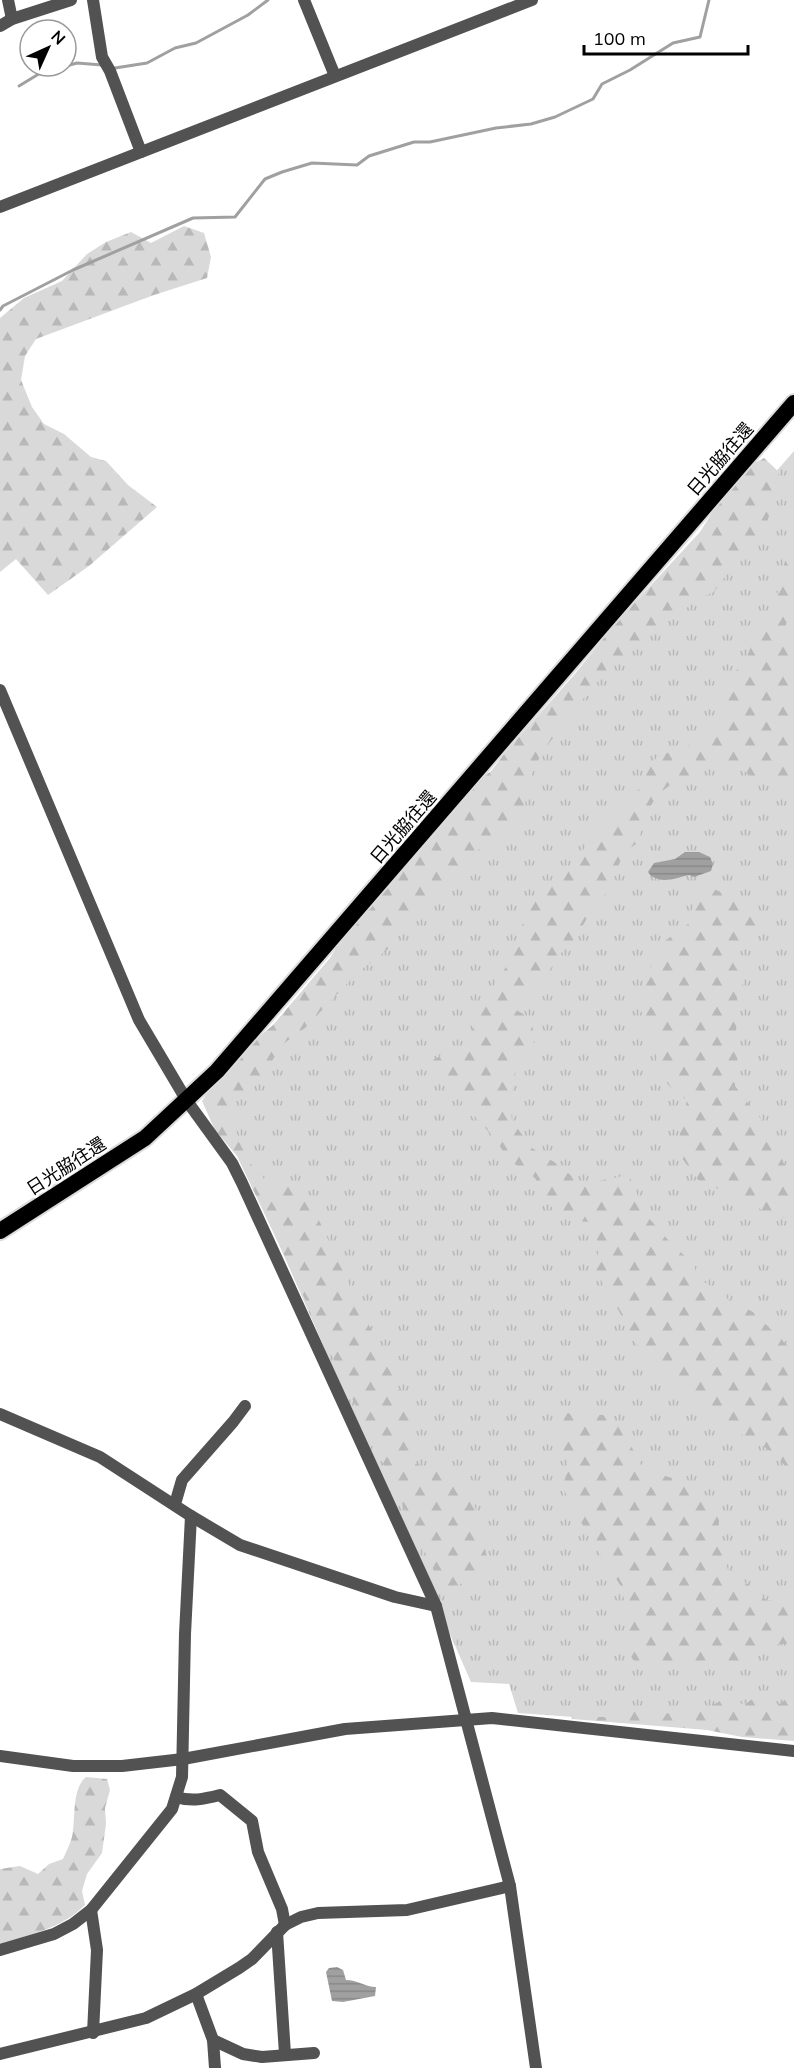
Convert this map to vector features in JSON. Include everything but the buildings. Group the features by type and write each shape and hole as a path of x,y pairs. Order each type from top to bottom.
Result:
{"highway":[{"name":"日光脇往還","path":"0,1231 145,1138 217,1071 794,403"}],"street":[{"path":"8,0 12,20"},
{"path":"0,26 70,0"},
{"path":"93,0 102,57 110,71 141,152"},
{"path":"304,0 335,76"},
{"path":"0,207 532,0"},
{"path":"0,690 139,1020 187,1101 232,1163 242,1182 436,1606 468,1720 510,1886 536,2068"},
{"path":"175,1504 182,1480 245,1406"},
{"path":"0,1414 100,1457 240,1545 395,1597 436,1606"},
{"path":"0,1950 54,1934 92,1910 172,1809 182,1777 185,1634 191,1516"},
{"path":"0,1756 83,1766 122,1766 183,1759 345,1729 492,1718 794,1751"},
{"path":"176,1797 188,1801 219,1795 252,1821 258,1852 282,1909 285,2054"},
{"path":"0,2054 93,2033 146,2018 196,1994 252,1959 281,1929 301,1917 318,1913 407,1911 510,1886"},
{"path":"92,1910 97,1950 93,2033"},
{"path":"196,1994 213,2040 215,2068"},
{"path":"213,2040 243,2054 262,2057 314,2053"}],"green space":[{"path":"184,226 204,233 211,257 207,278 36,339 25,356 21,380 32,407 44,424 64,434 91,457 106,461 128,485 157,507 89,566 48,595 16,559 0,572 0,318 24,298 62,281 87,254 106,242 131,232 151,243"},
{"path":"794,451 794,1729 658,1723 518,1713 509,1684 471,1682 217,1103 245,1076"},
{"path":"764,458 779,472 779,489 766,524 753,538 714,592 704,596 644,637 594,685 542,752 524,792 526,808 518,826 487,841 455,875 416,907 392,946 357,973 305,1028 283,1044 268,1067 229,1108 245,1153 265,1180 276,1188 292,1185 306,1193 413,1418 412,1462 470,1485 491,1574 443,1590 237,1156 215,1130 202,1101 211,1086 242,1051 273,1025 330,958 344,935 394,877 413,859 473,785 491,771 615,624 700,532 713,511 749,466"},
{"path":"794,557 794,586 784,611 790,650 794,657 793,776 776,785 764,776 752,777 735,764 718,759 697,773 678,779 657,795 643,820 639,842 624,852 608,891 547,974 528,995 511,1007 532,1019 534,1045 516,1070 510,1100 512,1121 532,1148 582,1184 629,1175 646,1215 689,1260 703,1281 729,1300 753,1312 794,1352 794,1470 790,1470 766,1448 739,1433 723,1428 685,1388 645,1359 595,1270 599,1249 593,1222 572,1221 549,1205 535,1178 509,1160 495,1139 448,1086 426,1074 434,1059 466,1045 487,996 506,967 525,918 536,899 554,879 578,862 587,841 640,788 650,763 661,755 687,746 726,713 721,691 732,674 745,663 751,646 773,610 786,561"},
{"path":"707,887 733,897 750,913 759,930 752,941 738,946 733,963 744,981 737,996 738,1019 734,1040 738,1063 735,1086 763,1122 783,1161 790,1189 788,1217 774,1218 762,1211 750,1198 734,1196 698,1180 682,1158 678,1143 687,1100 673,1090 656,1071 657,1043 639,1007 643,984 662,943 688,924 697,890"},
{"path":"564,1413 603,1415 619,1423 641,1465 662,1475 696,1485 712,1502 719,1520 718,1538 729,1573 756,1589 766,1600 794,1601 794,1643 772,1645 735,1663 719,1666 673,1667 656,1661 635,1662 624,1647 627,1617 622,1588 587,1533 563,1488 568,1464 559,1445"},
{"path":"794,1693 794,1741 742,1737 707,1730 572,1719 571,1714 578,1707 597,1717 605,1717 640,1706 661,1715 693,1707 711,1706 720,1701 747,1703 755,1697 771,1700 778,1705"},
{"path":"86,1777 107,1779 110,1790 105,1808 106,1824 102,1853 87,1874 82,1891 85,1905 56,1925 0,1944 0,1869 20,1866 38,1874 49,1864 63,1859 72,1837 78,1789"}],"shaded area":[{"path":"685,852 699,852 710,857 713,864 711,871 694,877 689,875 665,880 651,876 648,872 654,863 675,859"},
{"path":"337,1967 343,1970 346,1980 376,1987 375,1996 343,2002 332,2001 326,1972 329,1968"}],"waterway":[{"path":"115,68 147,63 175,48 196,43 248,15 268,0"},
{"path":"0,310 3,306 73,270 193,218 235,217 265,179 282,172 312,163 357,165 369,156 414,142 430,142 496,128 531,124 555,117 593,99 602,84 630,70 673,43 700,37 709,0"},
{"path":"78,63 102,65"},
{"path":"19,86 32,78"}]}
